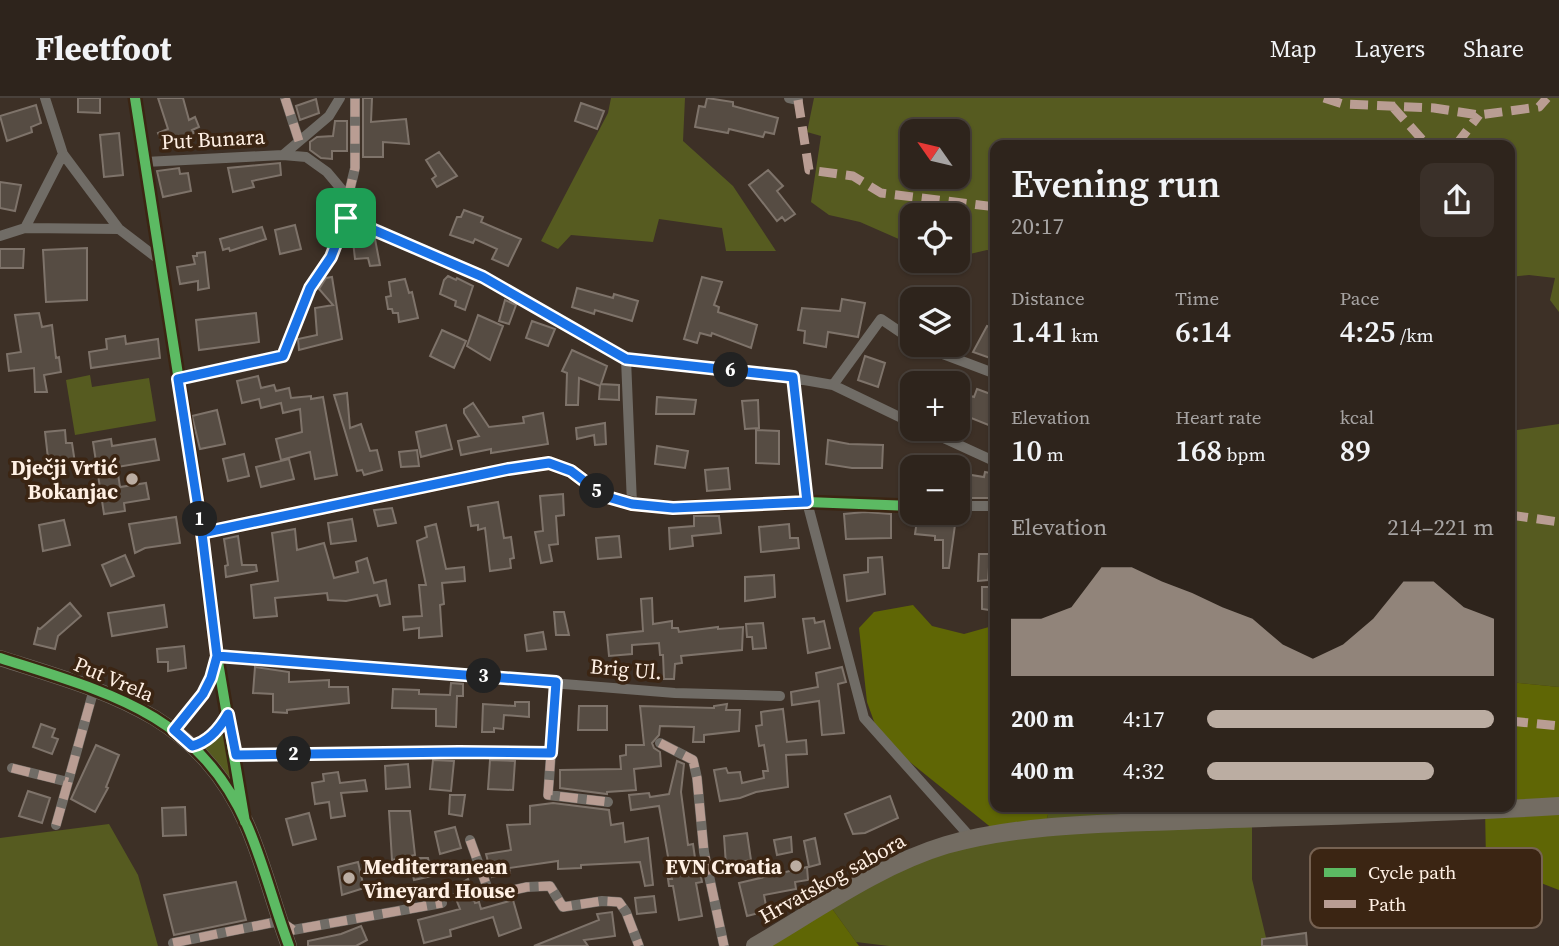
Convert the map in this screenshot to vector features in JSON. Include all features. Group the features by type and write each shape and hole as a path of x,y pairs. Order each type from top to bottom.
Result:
{"main road":[{"name":"Put Vrela","path":"0,659 130,703 174,730 192,746 230,793 245,822 289,946"},
{"name":"Hrvatskog sabora","path":"1515,808 1559,806"},
{"name":"Hrvatskog sabora","path":"755,946 893,866 945,845 972,839 1045,828 1412,812"}],"street":[{"path":"45,98 63,154 119,229 160,261"},
{"path":"135,98 202,533 217,656 236,755 245,822"},
{"path":"285,98 299,141"},
{"path":"283,155 329,116 340,98"},
{"path":"178,379 283,356 310,288 331,257 346,218 355,168 355,98"},
{"path":"25,228 63,154"},
{"name":"Put Bunara","path":"145,162 283,155 306,158 327,172 348,197"},
{"path":"346,218 483,277 626,359 793,377 832,385 900,417"},
{"path":"0,236 25,228 119,229"},
{"path":"832,385 881,319 900,332"},
{"path":"951,357 990,372"},
{"path":"626,359 632,504"},
{"path":"793,377 807,502 864,718 972,839"},
{"path":"949,441 990,460"},
{"path":"202,533 508,469 549,463 571,471 604,496 632,504 673,508 807,502 900,506"},
{"path":"970,506 990,506"},
{"path":"174,730 203,694 217,656"},
{"name":"Brig Ul.","path":"217,656 675,693 780,696"},
{"path":"556,682 548,795 608,802"},
{"path":"56,825 94,689"},
{"path":"192,746 207,740 228,714"},
{"path":"660,743 694,760 704,852 724,946"},
{"path":"236,755 551,753"},
{"path":"12,768 68,782"},
{"path":"470,840 490,895 527,887 550,886 563,907 618,902 626,912 639,946"},
{"path":"173,943 280,922 293,930 442,903"}],"green space":[{"path":"611,98 685,98 683,141 733,186 776,251 726,251 722,228 659,219 653,242 571,235 558,249 541,241 608,113"},
{"path":"814,98 1559,98 1559,312 1550,300 1555,278 1515,276 1515,140 990,140 990,251 970,254 970,203 900,203 900,240 860,222 829,215 811,202 821,136 807,132"},
{"path":"90,375 92,387 149,378 156,421 75,435 66,380"},
{"path":"1559,424 1559,687 1515,683 1515,430"},
{"path":"913,605 932,626 964,634 990,627 990,812 1049,812 1046,822 993,829 880,738 867,702 859,628 874,612"},
{"path":"1515,683 1559,687 1559,890 1542,883 1542,848 1486,848 1485,812 1515,812"},
{"path":"226,732 235,783 232,785 204,748"},
{"path":"1049,812 1136,812 1135,815 1252,812 1252,879 1268,946 889,946 856,942 828,903 893,866 1046,822"},
{"path":"109,824 138,875 158,946 0,946 0,838"},
{"path":"828,903 859,946 755,946"}],"building":[{"path":"78,98 100,98 100,113 78,112"},
{"path":"158,98 183,98 189,120 195,117 199,127 192,130 194,133 164,146 158,133 168,129"},
{"path":"363,98 372,98 371,122 406,119 409,144 383,142 383,157 363,157"},
{"path":"707,98 733,102 733,106 778,118 774,134 765,132 763,137 729,129 728,133 695,127 699,106 705,107"},
{"path":"316,99 319,113 300,120 296,106"},
{"path":"581,103 604,111 597,129 575,121"},
{"path":"36,105 41,123 31,127 32,132 7,141 0,116"},
{"path":"335,121 347,121 347,151 332,151 332,159 321,158 310,150 310,142 317,137 333,136"},
{"path":"119,133 123,175 104,177 100,135"},
{"path":"439,152 457,176 437,187 432,179 436,176 426,160"},
{"path":"280,163 281,175 252,181 254,187 233,192 228,168"},
{"path":"179,168 180,174 188,173 191,191 163,197 157,171"},
{"path":"768,170 783,186 777,191 795,214 785,221 782,217 777,221 749,185"},
{"path":"0,182 21,185 15,211 0,208"},
{"path":"464,210 483,217 481,222 521,239 508,266 492,259 497,249 475,239 473,243 450,235 457,217 461,217"},
{"path":"295,225 301,249 280,254 275,230"},
{"path":"262,227 266,239 230,251 229,248 223,250 220,239"},
{"path":"365,234 375,239 380,265 370,266 368,258 355,259 353,241 366,239"},
{"path":"87,248 87,300 46,302 43,250"},
{"path":"0,249 24,249 23,268 0,268"},
{"path":"205,252 209,288 198,290 198,281 180,284 177,267 195,264 193,256"},
{"path":"448,276 473,286 465,310 455,306 456,301 440,294"},
{"path":"332,277 342,339 299,350 298,339 317,335 315,308 333,305 319,289 326,278"},
{"path":"702,277 722,282 714,305 719,307 718,312 757,325 751,348 712,333 711,336 700,333 697,343 684,339"},
{"path":"405,279 409,293 412,292 418,318 399,322 398,313 388,309 386,297 391,296 389,282"},
{"path":"577,288 613,298 614,294 638,301 632,321 595,310 594,314 572,307"},
{"path":"842,299 865,303 858,337 828,332 826,347 804,343 805,331 798,330 802,308 840,311"},
{"path":"505,300 516,305 509,324 499,321"},
{"path":"39,313 42,327 52,325 56,358 59,357 61,372 44,375 47,392 35,392 34,368 9,371 7,354 21,352 15,315"},
{"path":"256,313 259,342 199,350 196,320"},
{"path":"478,315 503,326 490,360 467,346"},
{"path":"532,321 555,329 548,346 526,338"},
{"path":"987,326 990,327 990,358 973,352"},
{"path":"442,330 466,341 454,368 430,356"},
{"path":"125,336 126,344 158,339 160,358 91,368 89,352 107,349 106,339"},
{"path":"572,350 607,366 601,384 619,385 619,400 599,399 600,386 579,378 578,405 566,405 567,373 562,371"},
{"path":"865,356 885,363 878,387 858,380"},
{"path":"258,376 261,388 274,385 276,391 289,388 291,398 323,397 337,475 315,479 310,452 281,460 276,439 302,432 300,409 283,413 281,403 261,408 259,399 242,403 237,381"},
{"path":"977,389 990,394 990,426 970,418 970,396 974,397"},
{"path":"347,393 350,428 361,424 370,451 377,450 382,470 364,475 362,470 357,471 334,395"},
{"path":"657,397 696,400 694,414 656,414"},
{"path":"758,400 759,428 745,429 742,401"},
{"path":"473,403 489,427 524,423 523,417 543,413 548,444 491,453 491,449 461,455 458,441 479,436 464,413 464,409"},
{"path":"217,410 225,444 200,449 192,416"},
{"path":"605,423 606,444 595,445 594,435 577,439 576,428"},
{"path":"446,425 452,449 421,457 416,432"},
{"path":"65,430 66,443 72,443 75,463 49,467 45,432"},
{"path":"756,430 779,431 779,464 756,463"},
{"path":"111,439 112,446 155,439 159,460 117,467 120,487 146,483 149,499 124,503 125,511 104,514 93,442"},
{"path":"828,440 883,445 882,468 852,468 826,464"},
{"path":"657,446 688,451 685,468 655,464"},
{"path":"417,450 419,466 401,467 399,452"},
{"path":"244,454 249,476 228,481 223,459"},
{"path":"289,459 294,479 261,487 256,467"},
{"path":"728,468 730,489 707,491 705,470"},
{"path":"985,472 990,473 990,498 970,498 970,475 984,477"},
{"path":"563,494 564,515 556,516 558,544 549,545 552,561 541,563 535,532 543,531 540,496"},
{"path":"498,502 504,538 511,537 514,558 510,559 511,568 490,571 485,528 478,530 478,525 471,526 468,507"},
{"path":"392,508 396,523 378,526 374,510"},
{"path":"844,514 891,514 891,538 846,539"},
{"path":"694,516 719,516 721,533 692,536 693,546 670,549 669,528 694,526"},
{"path":"176,517 180,543 145,548 135,553 129,524"},
{"path":"352,519 356,541 331,544 328,523"},
{"path":"64,520 70,545 43,551 39,525"},
{"path":"436,524 446,569 464,567 465,581 442,583 442,636 419,638 419,628 404,630 403,617 422,616 419,585 426,585 417,541 427,537 425,527"},
{"path":"789,524 790,538 798,538 799,548 761,552 759,527"},
{"path":"916,525 955,525 949,568 943,568 943,540 935,540 935,536 915,534"},
{"path":"295,529 297,550 324,543 334,578 358,572 356,562 367,558 374,583 386,580 390,604 380,606 377,595 346,601 328,600 327,593 275,598 277,616 254,618 251,585 278,581 272,533"},
{"path":"238,536 242,565 256,565 257,571 226,577 225,566 228,565 224,539"},
{"path":"619,536 621,557 598,559 596,538"},
{"path":"979,554 990,554 988,580 978,581"},
{"path":"125,555 134,576 111,586 102,565"},
{"path":"882,557 885,594 847,601 844,575 868,572 868,558"},
{"path":"774,575 775,597 745,601 745,577"},
{"path":"982,587 990,587 990,610 982,609"},
{"path":"652,598 653,624 672,621 672,628 678,628 679,632 743,627 742,650 681,656 682,663 675,664 674,679 664,679 663,655 660,655 659,643 632,645 632,654 609,656 607,635 643,631 641,599"},
{"path":"70,603 81,616 58,636 55,649 34,644 38,628"},
{"path":"164,605 167,627 112,636 108,613"},
{"path":"554,612 564,612 569,635 556,635"},
{"path":"814,618 815,623 824,621 830,648 808,653 803,619"},
{"path":"763,623 766,648 753,649 752,637 747,637 746,624"},
{"path":"543,632 546,649 527,651 525,635"},
{"path":"184,646 186,668 168,671 168,662 158,662 157,649"},
{"path":"255,667 289,672 289,682 329,680 329,687 348,687 349,703 287,710 287,713 273,712 273,694 253,693"},
{"path":"842,667 846,682 838,684 844,733 822,735 819,701 792,705 791,692 818,687 816,673"},
{"path":"451,683 463,684 463,696 457,696 456,727 436,726 436,709 392,708 393,689 419,690 419,694 450,695"},
{"path":"515,702 529,702 529,717 504,715 503,729 494,728 494,732 482,732 483,704 515,706"},
{"path":"727,704 726,710 740,710 739,731 704,735 704,742 693,742 694,727 660,726 659,735 652,743 660,752 661,766 634,769 636,790 607,794 560,788 560,770 621,769 620,756 626,755 626,745 644,745 640,706 714,708"},
{"path":"579,706 607,706 607,730 578,730"},
{"path":"783,709 787,742 806,740 807,754 786,755 788,787 720,801 714,770 726,768 728,773 740,772 742,783 764,778 763,771 768,771 764,745 759,746 756,726 762,725 761,712"},
{"path":"41,724 55,729 52,737 58,739 52,754 33,747"},
{"path":"96,745 119,755 106,787 108,788 95,812 71,799"},
{"path":"433,760 454,761 451,791 430,789"},
{"path":"490,760 515,761 513,790 488,789"},
{"path":"677,761 684,764 681,792 688,845 693,844 697,872 700,872 702,882 696,883 702,916 679,920 673,886 669,886 668,879 672,879 659,806 631,810 629,795 649,793 650,797 669,794"},
{"path":"408,764 410,787 386,789 385,766"},
{"path":"338,772 340,783 365,780 367,791 341,793 345,816 331,818 329,802 315,804 312,783 324,781 323,774"},
{"path":"28,791 50,798 42,823 19,816"},
{"path":"450,795 465,795 462,816 449,814"},
{"path":"890,796 898,818 865,833 853,834 845,814"},
{"path":"553,803 609,810 611,825 623,823 625,842 648,838 653,885 645,886 640,862 558,869 558,861 509,868 510,873 492,877 486,854 511,850 507,825 530,824 530,806"},
{"path":"185,807 186,835 163,836 162,808"},
{"path":"389,811 410,811 415,855 392,860"},
{"path":"309,813 316,839 293,845 286,819"},
{"path":"455,827 461,848 440,854 435,832"},
{"path":"747,833 751,860 726,865 724,836"},
{"path":"791,837 792,852 777,855 774,840"},
{"path":"815,838 820,864 809,867 804,841"},
{"path":"410,858 428,858 432,876 414,880"},
{"name":"Mediterranean Vineyard House","path":"358,862 364,888 342,895 338,867"},
{"path":"807,867 808,880 795,882 796,889 764,895 767,911 747,916 739,883"},
{"path":"468,879 475,903 479,902 481,909 513,900 521,928 499,936 493,917 450,930 451,936 424,943 418,920 460,909 454,894 461,892 458,885"},
{"path":"236,882 246,920 174,935 164,895"},
{"path":"654,896 656,912 637,914 635,898"},
{"path":"612,912 615,936 584,940 588,946 534,946 599,920 597,914"},
{"path":"361,926 367,940 356,946 308,946 308,941 341,934"},
{"path":"1306,933 1307,946 1262,946 1262,939"}],"marked path":[{"path":"285,98 299,141"},
{"path":"348,197 355,168 355,98"},
{"path":"1324,98 1343,104 1434,108 1479,115 1539,107 1547,98"},
{"path":"798,100 809,170 853,176 881,193 990,206"},
{"path":"1392,106 1423,140"},
{"path":"1460,140 1479,115"},
{"path":"1515,516 1559,522"},
{"path":"56,825 94,689"},
{"path":"1515,722 1559,726"},
{"path":"660,743 693,760 704,852 724,946"},
{"path":"551,753 548,795 608,802"},
{"path":"12,768 68,782"},
{"path":"470,840 490,895 527,887 550,886 563,907 602,901 619,902 626,912 639,946"},
{"path":"173,943 280,921 293,930 442,903"}],"cycle path":[{"path":"135,98 198,503 217,656 245,822"},
{"path":"202,533 508,469 549,463 571,471 604,496 632,504 673,508 807,502 900,506"},
{"path":"0,658 112,696 145,712 175,732 203,756 227,787 247,825 289,946"}],"place":[{"name":"Dječji Vrtić Bokanjac","path":"132,479"},
{"name":"EVN Croatia","path":"796,866"},
{"name":"Mediterranean Vineyard House","path":"349,878"}],"route":[{"path":"346,218 331,257 310,288 283,356 178,379 202,533 217,656 203,694 174,730 192,746 198,745 216,731 228,714 236,755 551,753 556,682 217,656 206,568 202,533 508,469 549,463 571,471 604,496 632,504 673,508 807,502 793,377 626,359 483,277 346,218"}]}
